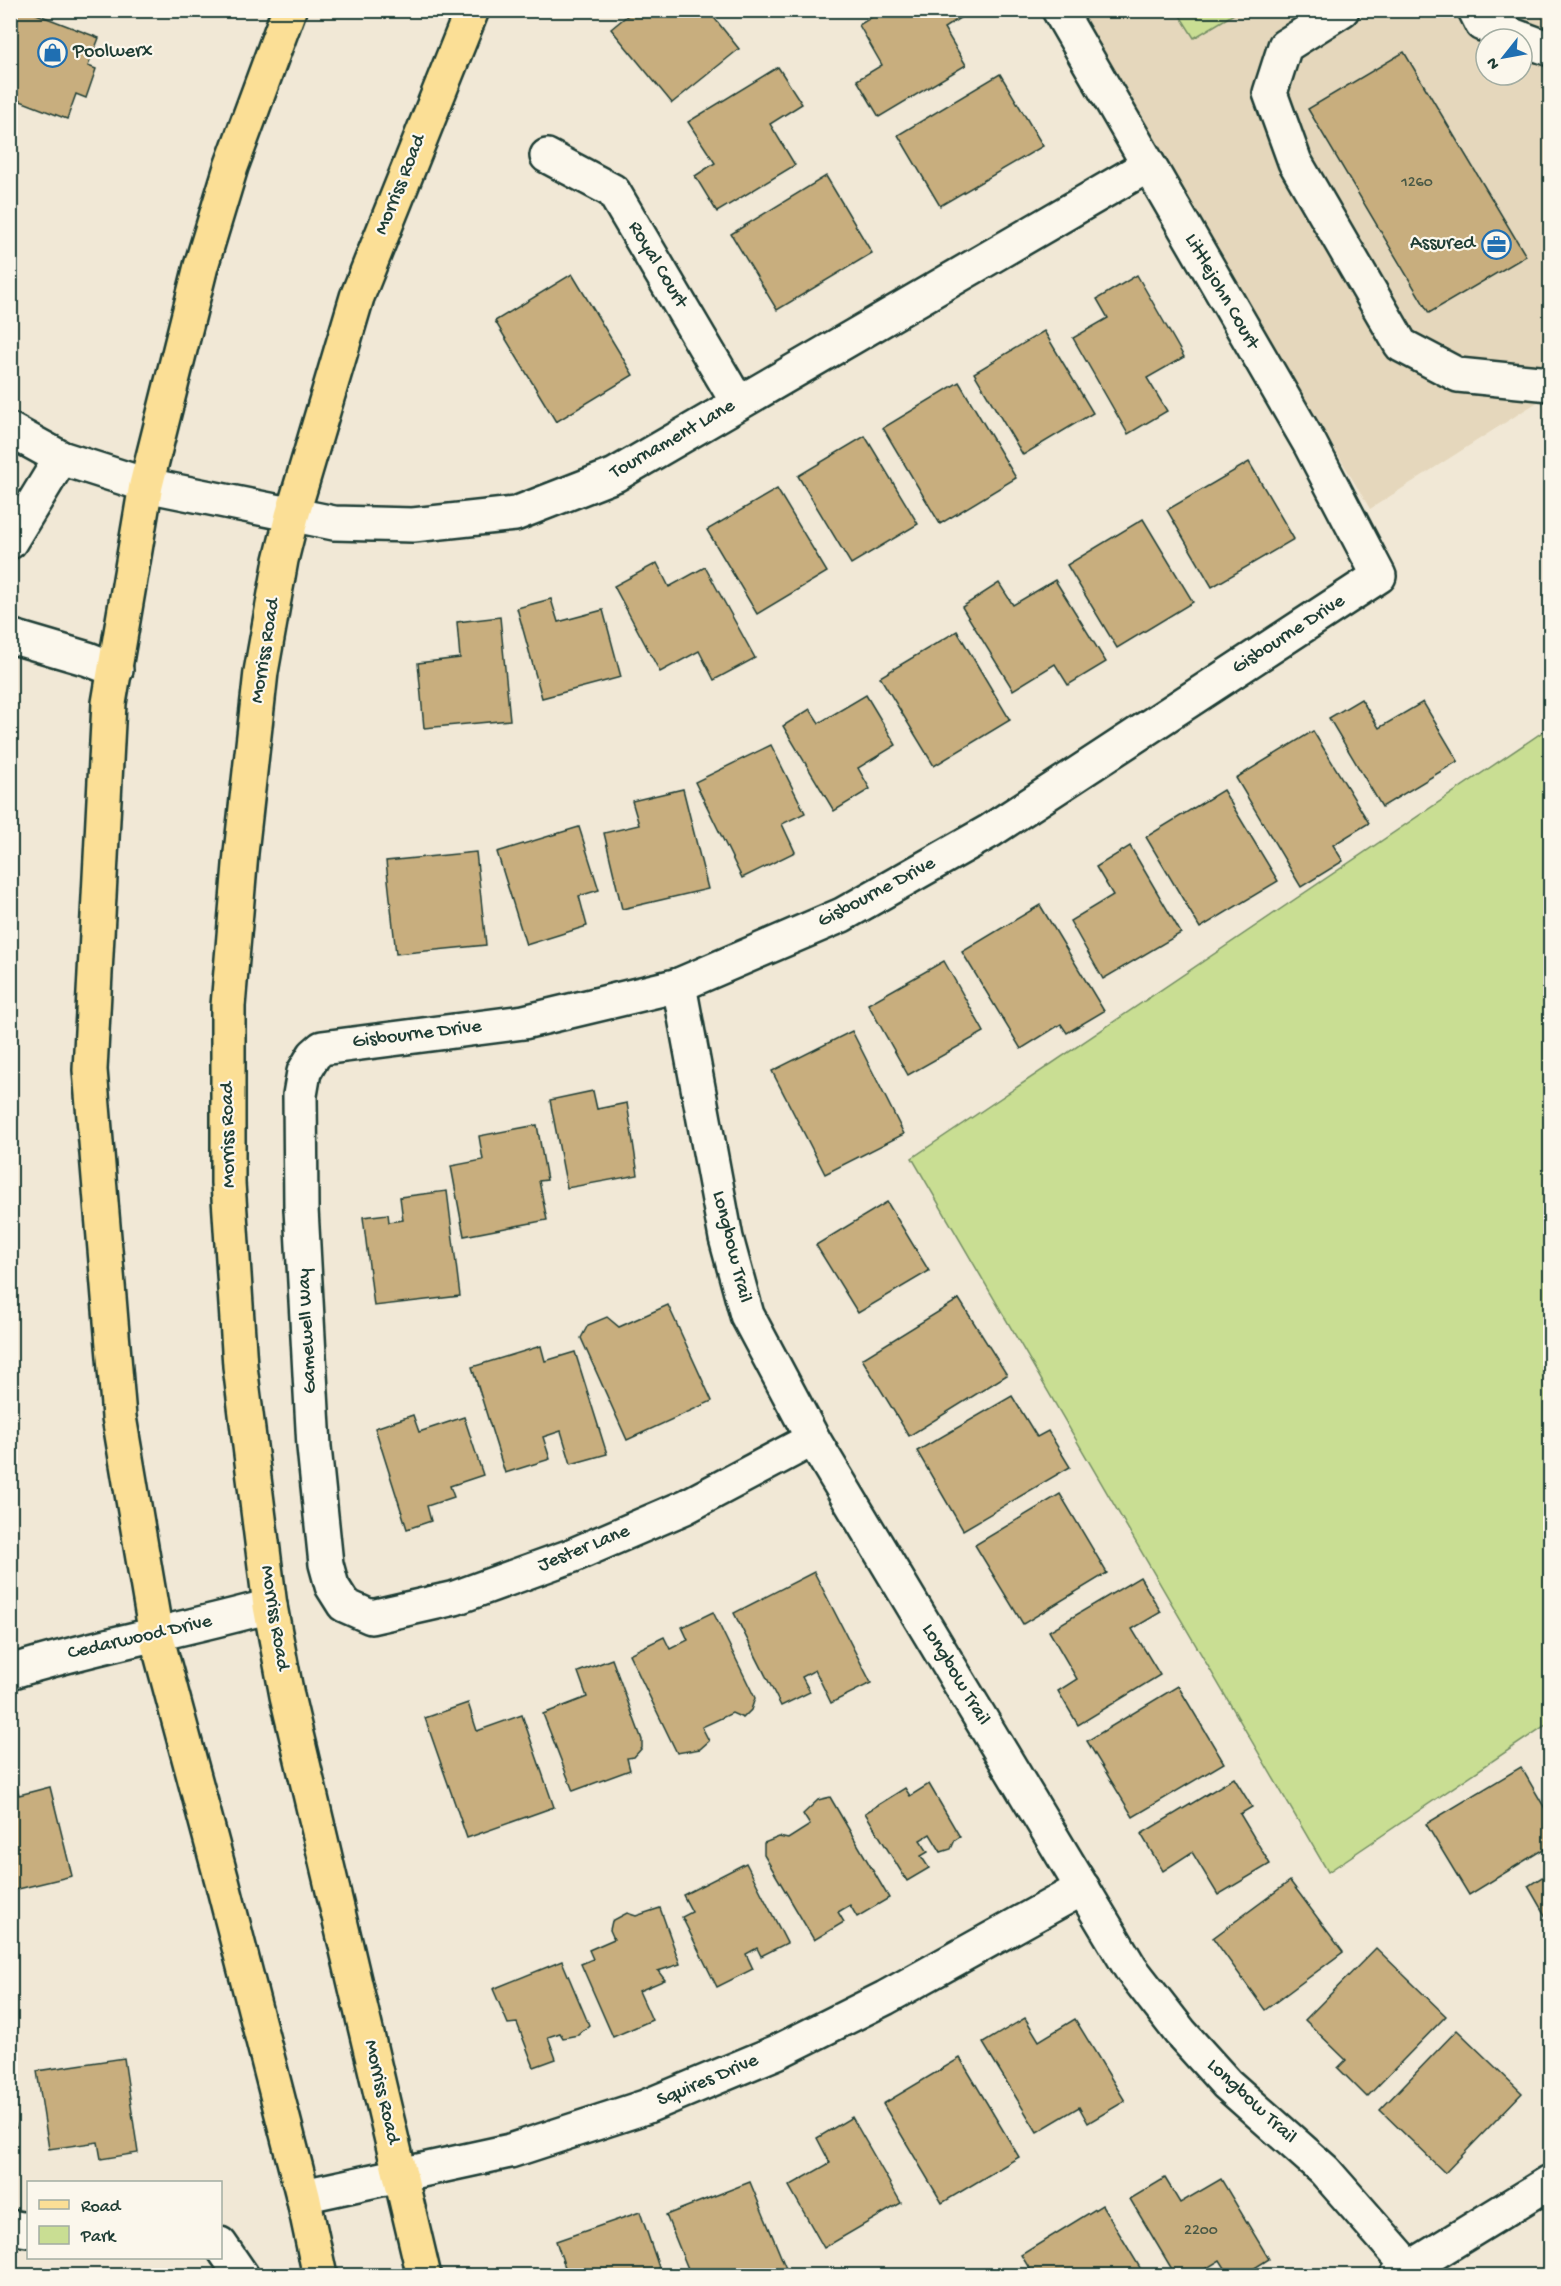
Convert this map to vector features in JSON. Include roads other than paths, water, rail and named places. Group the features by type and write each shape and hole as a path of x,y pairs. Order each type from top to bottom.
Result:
{"main road":[{"path":"289,10 231,167 207,244 146,485 110,703 105,761 90,1070 119,1417 156,1635 303,2196 320,2276"},
{"name":"Morriss Road","path":"424,2276 287,1696 270,1606 240,1366 228,1183 228,1006 241,853 261,672 281,560 357,297 472,10"}],"street":[{"name":"Littlejohn Court","path":"1059,10 1310,444 1379,576"},
{"path":"1342,10 1285,46 1273,83 1270,93 1295,162 1401,345 1458,375 1551,384"},
{"path":"1474,10 1482,24 1551,49"},
{"name":"Royal Court","path":"548,156 613,191 738,403"},
{"name":"Tournament Lane","path":"10,430 62,458 146,485 334,523 413,525 515,514 615,475 1148,166"},
{"path":"10,542 62,458"},
{"name":"Gisbourne Drive","path":"314,1055 322,1048 334,1046 524,1022 679,986 842,915 990,831 1379,576"},
{"path":"10,636 88,658 116,670"},
{"name":"Longbow Trail","path":"679,986 726,1238 747,1315 813,1440 1131,1969 1180,2032 1227,2084 1324,2170 1404,2272"},
{"name":"Gamewell Way","path":"314,1055 304,1072 300,1095 301,1209 314,1447 326,1564 332,1586 344,1605"},
{"name":"Jester Lane","path":"344,1605 371,1617 465,1594 571,1556 685,1507 813,1440"},
{"name":"Cedarwood Drive","path":"10,1672 61,1656 270,1606"},
{"name":"Squires Drive","path":"303,2196 510,2151 645,2107 777,2052 885,1998 1083,1888"},
{"path":"1404,2272 1551,2182"},
{"path":"10,2227 27,2230"},
{"path":"222,2247 242,2276"}],"place":[{"name":"Poolwerx","path":"52,52"},
{"name":"Assured","path":"1496,244"}]}
